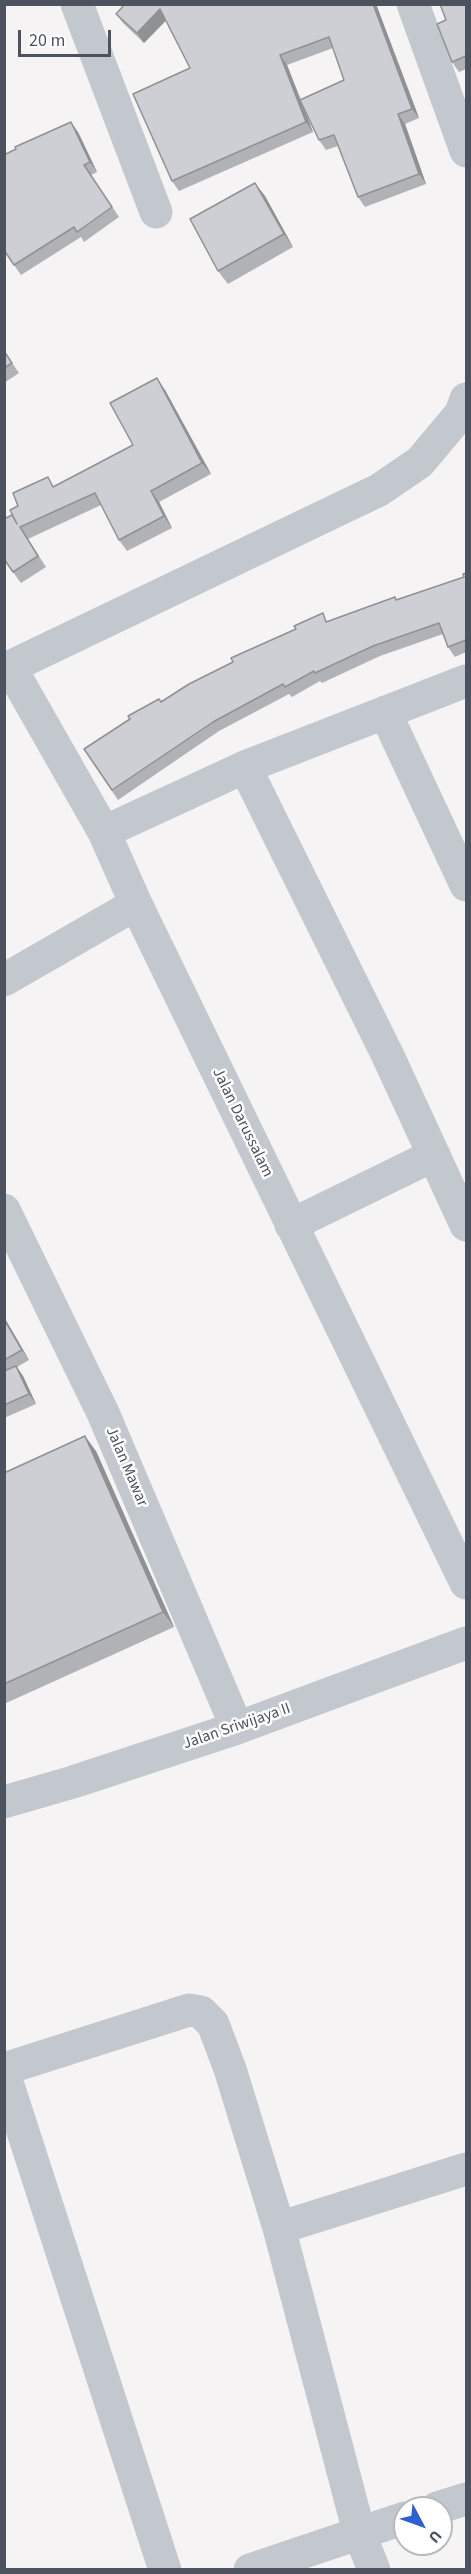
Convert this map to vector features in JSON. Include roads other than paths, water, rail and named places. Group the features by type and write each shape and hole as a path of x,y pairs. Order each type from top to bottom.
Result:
{"street":[{"path":"77,4 156,212"},
{"path":"413,4 466,151"},
{"name":"Jalan Darussalam","path":"466,399 461,413 420,462 379,490 10,667 104,832 136,904 466,1583"},
{"path":"104,832 245,767 466,681"},
{"path":"385,712 466,885"},
{"path":"245,767 388,1056 466,1225"},
{"path":"4,980 136,904"},
{"path":"291,1225 434,1155"},
{"name":"Jalan Mawar","path":"4,1210 103,1413 237,1728"},
{"name":"Jalan Sriwijaya II","path":"4,1802 74,1782 237,1728 466,1643"},
{"path":"165,2570 4,2071 189,2010 201,2012 213,2024 230,2069 279,2228 359,2532 374,2570"},
{"path":"279,2228 466,2169"},
{"path":"250,2570 393,2522"}]}
